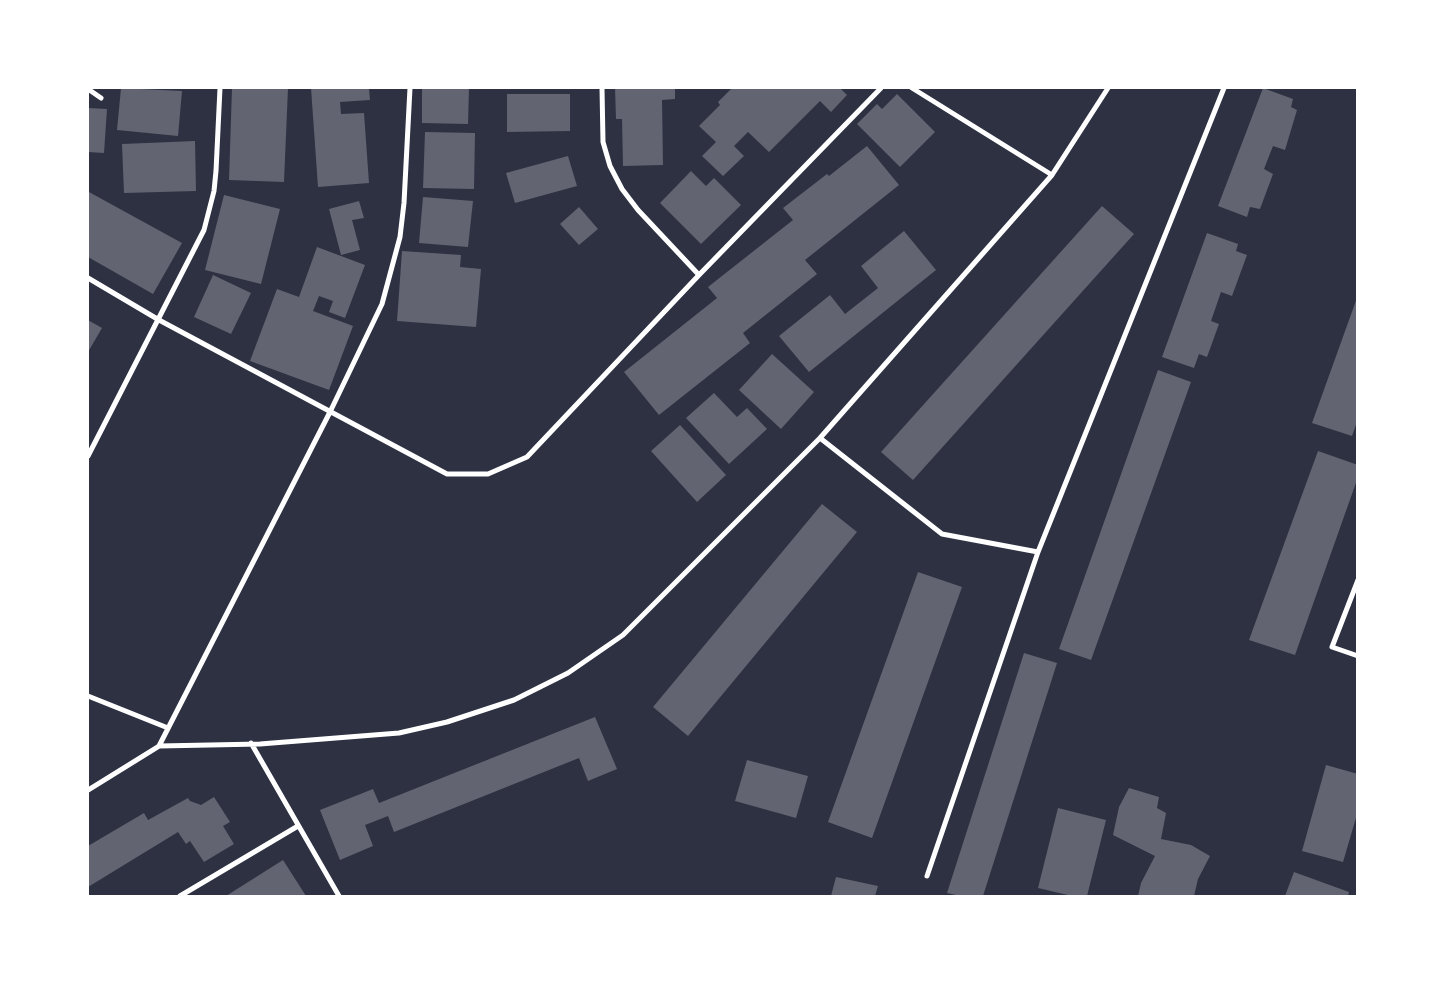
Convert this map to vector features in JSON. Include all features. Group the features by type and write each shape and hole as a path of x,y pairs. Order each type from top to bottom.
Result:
{"street":[{"path":"88,456 196,249 210,211 216,171 220,88"},
{"path":"159,746 330,412 382,304 392,271 404,202 410,88"},
{"path":"602,88 603,142 610,166 622,189 638,210 699,275"},
{"path":"88,278 159,320 447,474 488,474 527,457 699,275 881,88"},
{"path":"912,88 1052,176"},
{"path":"88,790 159,746 251,744 399,734 448,722 514,700 568,673 623,635 820,438 1052,176 1108,88"},
{"path":"927,876 1038,552 1224,88"},
{"path":"88,89 101,98"},
{"path":"820,438 942,534 1038,552"},
{"path":"1358,580 1332,647 1358,656"},
{"path":"88,696 168,728"},
{"path":"251,744 339,896"},
{"path":"180,896 298,826"}],"building":[{"path":"121,88 182,91 178,136 117,130"},
{"path":"232,88 288,88 284,182 229,180"},
{"path":"311,88 369,88 370,100 340,102 341,114 364,113 369,183 318,187"},
{"path":"422,88 469,88 468,124 422,123"},
{"path":"615,88 675,88 675,99 662,100 663,165 623,166 622,119 616,119"},
{"path":"732,88 842,88 847,95 831,112 820,101 769,152 748,132 734,146 744,156 723,176 702,156 716,142 699,126 720,105 718,102"},
{"path":"1263,88 1293,99 1291,107 1297,110 1285,150 1273,146 1264,169 1273,174 1260,209 1250,207 1247,217 1218,206"},
{"path":"507,94 570,94 570,131 507,132"},
{"path":"897,94 935,132 900,167 857,124 877,104 882,109"},
{"path":"88,108 107,109 104,153 88,152"},
{"path":"425,132 475,133 474,189 423,188"},
{"path":"195,141 196,191 124,193 122,144"},
{"path":"867,146 899,185 805,260 817,274 743,333 750,343 659,415 624,372 717,298 708,287 793,220 783,208 827,174 829,176"},
{"path":"568,156 577,186 515,203 506,173"},
{"path":"691,171 706,186 714,178 741,205 701,244 660,203"},
{"path":"89,192 182,243 153,294 88,257"},
{"path":"224,195 280,209 261,284 205,270"},
{"path":"423,197 473,201 468,247 419,243"},
{"path":"359,201 364,218 352,220 360,250 341,255 329,209"},
{"path":"1102,206 1134,234 913,480 881,452"},
{"path":"579,207 598,229 579,245 560,224"},
{"path":"904,231 936,270 809,372 779,336 830,295 845,314 878,288 861,266"},
{"path":"1207,233 1238,244 1236,251 1247,255 1232,296 1221,292 1211,321 1219,324 1207,357 1199,354 1194,368 1162,357"},
{"path":"317,247 365,265 345,318 329,312 333,301 319,296 313,311 353,326 329,390 250,361 277,289 299,297"},
{"path":"402,251 461,255 460,267 481,269 476,327 397,321"},
{"path":"213,275 251,293 231,334 194,317"},
{"path":"1358,295 1358,419 1352,436 1312,423"},
{"path":"88,320 102,328 88,352"},
{"path":"772,354 814,392 781,429 739,390"},
{"path":"1158,370 1191,382 1091,660 1059,649"},
{"path":"714,393 737,417 747,408 767,429 729,464 686,418"},
{"path":"680,425 726,475 697,502 651,451"},
{"path":"1318,451 1358,465 1358,477 1295,655 1249,640"},
{"path":"822,504 857,532 688,736 653,707"},
{"path":"918,572 962,587 872,838 828,822"},
{"path":"1024,653 1057,663 983,896 960,896 947,893"},
{"path":"595,717 617,769 588,781 579,758 394,832 388,816 365,825 373,846 340,860 320,810 373,789 379,803"},
{"path":"747,760 808,776 796,818 735,801"},
{"path":"1326,765 1358,774 1358,811 1343,862 1302,851"},
{"path":"1129,788 1159,797 1157,808 1166,813 1161,839 1191,845 1210,856 1198,879 1194,896 1138,896 1141,883 1155,856 1113,835 1119,807"},
{"path":"214,797 230,822 223,826 234,844 204,862 190,841 186,844 178,832 88,887 88,846 144,813 148,820 188,798 190,801 201,805"},
{"path":"1058,808 1106,820 1087,896 1072,896 1038,888"},
{"path":"283,860 306,896 226,896"},
{"path":"1294,872 1349,892 1348,896 1285,896"},
{"path":"836,877 878,886 875,896 831,896"}]}
